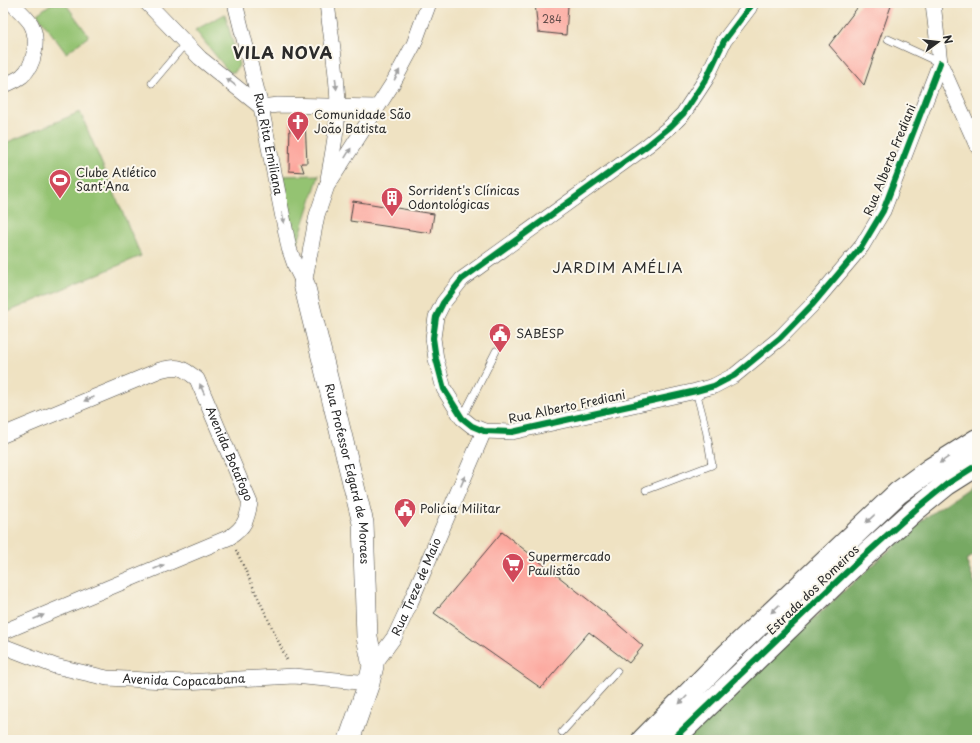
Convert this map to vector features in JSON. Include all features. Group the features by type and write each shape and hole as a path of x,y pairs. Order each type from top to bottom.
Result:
{"main road":[{"name":"Estrada dos Romeiros","path":"643,740 728,654 898,493 974,440"},
{"name":"Estrada dos Romeiros","path":"672,740 854,565 915,510 947,484 977,465"}],"street":[{"path":"3,86 22,76 31,64 35,47 34,34 31,24 12,3"},
{"path":"147,3 200,58 261,107 278,105 376,107"},
{"name":"Rua Rita Emiliana","path":"235,3 261,107 289,248 296,268 304,284"},
{"path":"304,284 316,215 327,186 336,134 338,107 327,3"},
{"path":"327,186 376,107 393,83 414,44 429,3"},
{"name":"Rua Alberto Frediani","path":"751,3 749,8 724,41 706,79 679,118 648,145 462,279 443,303 436,317 433,338 436,360 444,389 462,418 472,426 484,431 512,432 536,428 608,410 696,391 714,386 735,375 780,338 812,304 862,246 883,211 940,63"},
{"path":"932,3 940,63 977,146"},
{"name":"Rua Professor Edgard de Moraes","path":"304,284 363,523 367,637 371,674"},
{"name":"Avenida Botafogo","path":"3,435 160,370 172,367 184,368 197,379 250,503 247,516 240,530 230,537 3,632"},
{"name":"Rua Treze de Maio","path":"349,740 371,674 395,636 484,431"},
{"name":"Avenida Copacabana","path":"3,646 55,666 107,678 185,682 294,676 371,674"}],"lane":[{"path":"888,39 940,63"},
{"path":"152,83 185,44"},
{"path":"462,418 496,351"},
{"path":"646,490 712,465 706,429 696,391"},
{"path":"562,732 617,671"}],"path":[{"path":"230,537 294,676"}],"green space":[{"path":"52,3 65,3 89,36 66,53 37,14"},
{"path":"225,14 239,65 235,72 229,72 195,30"},
{"name":"Clube Atlético Sant'Ana","path":"80,112 141,256 3,314 3,144"},
{"path":"319,175 296,248 281,176"},
{"path":"977,482 977,554 966,560 977,590 977,740 687,740 741,684 925,518"}],"building":[{"path":"535,3 578,3 568,6 566,35 538,32"},
{"path":"861,3 892,3 864,85 829,45"},
{"name":"Comunidade São João Batista","path":"290,120 305,121 307,163 301,163 304,172 289,171"},
{"name":"Sorrident's Clínicas Odontológicas","path":"353,201 434,214 431,233 350,221"},
{"name":"Supermercado Paulistão","path":"502,532 605,613 643,646 629,663 589,632 541,688 434,613"}],"cycle path":[{"path":"751,3 749,8 724,41 706,79 683,114 670,127 648,145 462,279 443,303 436,317 433,338 436,359 444,389 462,418 472,426 484,431 512,432 696,391 714,386 735,375 780,338 812,305 862,246 883,211 940,63"},
{"path":"672,740 854,565 915,510 947,484 977,465"}],"place":[{"name":"Comunidade São João Batista","path":"298,142"},
{"name":"Clube Atlético Sant'Ana","path":"60,200"},
{"name":"Sorrident's Clínicas Odontológicas","path":"392,218"},
{"name":"SABESP","path":"500,354"},
{"name":"Policia Militar","path":"405,528"},
{"name":"Supermercado Paulistão","path":"513,584"}],"district":[{"name":"VILA NOVA","path":"283,53"},
{"name":"JARDIM AMÉLIA","path":"618,268"}]}
